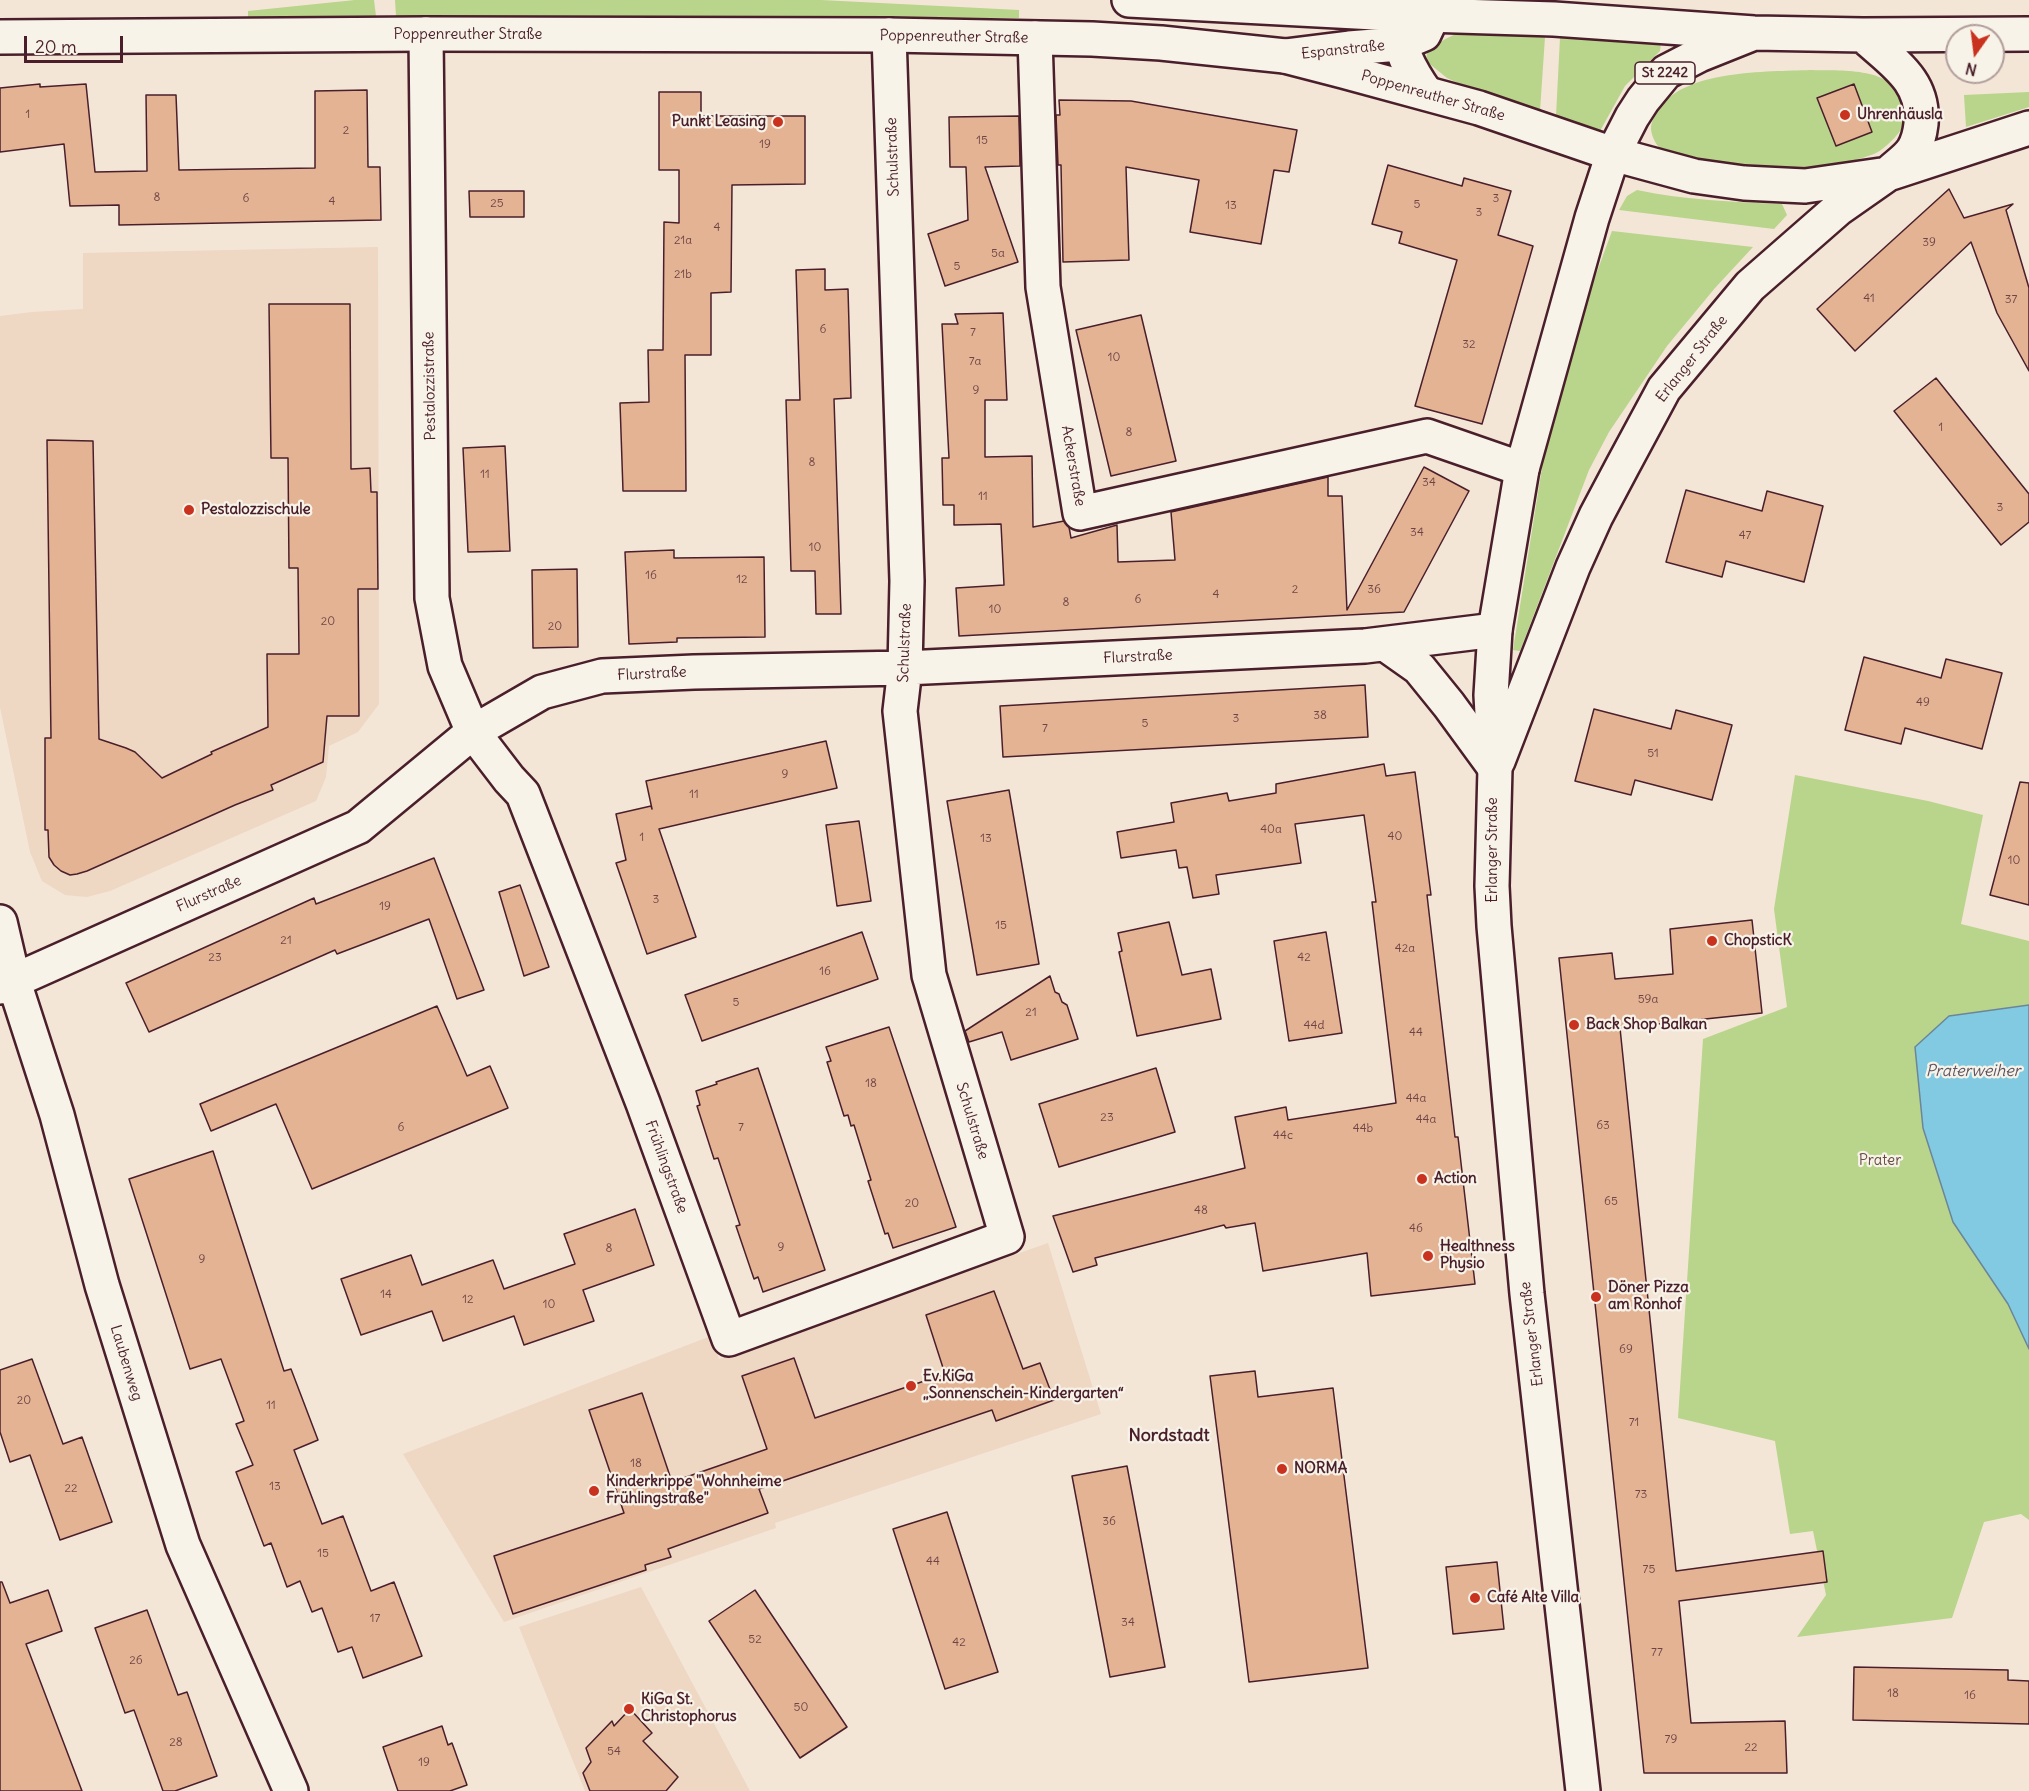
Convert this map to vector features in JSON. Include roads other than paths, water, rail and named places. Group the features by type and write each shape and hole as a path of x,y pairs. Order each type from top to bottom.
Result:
{"street":[{"path":"1129,0 1241,2 1396,19 1434,8 1754,33"},
{"name":"Espanstraße","path":"1285,56 1349,48 1396,19 1408,66 1426,93"},
{"name":"St 2242","path":"1613,154 1643,100 1666,72 1699,55 1754,33 2029,34"},
{"name":"Poppenreuther Straße","path":"0,37 426,34 890,35 1161,43 1285,56 1479,108 1613,154 1694,176 1744,183 1805,186 1888,174"},
{"name":"Pestalozzistraße","path":"426,34 432,598 445,666 473,732"},
{"name":"Schulstraße","path":"890,35 907,581 905,668 900,711 929,975 1007,1237"},
{"name":"St 2242","path":"1863,35 1908,76 1918,91 1922,114 1920,134 1912,151 1888,174"},
{"name":"Ackerstraße","path":"1035,38 1043,287 1080,513 1427,436 1522,470"},
{"name":"Erlanger Straße","path":"1495,768 1573,567 1596,516 1665,389 1750,286 1838,209 1888,174 2029,128"},
{"name":"Erlanger Straße","path":"1583,1791 1527,1294 1494,927 1492,886 1495,768 1491,704 1495,630 1522,470 1592,218 1613,154"},
{"name":"Flurstraße","path":"7,984 358,827 473,732 542,692 602,676 905,668 1385,644 1495,630"},
{"path":"1385,644 1419,668 1495,768"},
{"name":"Frühlingstraße","path":"473,732 509,779 524,794 643,1104 729,1340 1007,1237"},
{"name":"Laubenweg","path":"0,922 7,984 57,1115 102,1285 183,1545 291,1791"}],"water":[{"name":"Praterweiher","path":"2029,1005 2029,1349 2008,1304 1953,1222 1923,1128 1915,1047 1949,1016"}],"place":[{"name":"Uhrenhäusla","path":"1845,115"},
{"name":"Punkt Leasing","path":"778,122"},
{"name":"Pestalozzischule","path":"189,510"},
{"name":"ChopsticK","path":"1712,941"},
{"name":"Back Shop Balkan","path":"1574,1025"},
{"name":"Action","path":"1422,1179"},
{"name":"Healthness Physio","path":"1428,1256"},
{"name":"Döner Pizza am Ronhof","path":"1596,1297"},
{"name":"Ev.KiGa „Sonnenschein-Kindergarten“","path":"911,1386"},
{"name":"NORMA","path":"1282,1469"},
{"name":"Kinderkrippe \"Wohnheime Frühlingstraße\"","path":"594,1491"},
{"name":"Café Alte Villa","path":"1475,1598"},
{"name":"KiGa St. Christophorus","path":"629,1709"}],"district":[{"name":"Nordstadt","path":"1169,1436"}],"park label":[{"name":"Prater","path":"1880,1161"}]}
